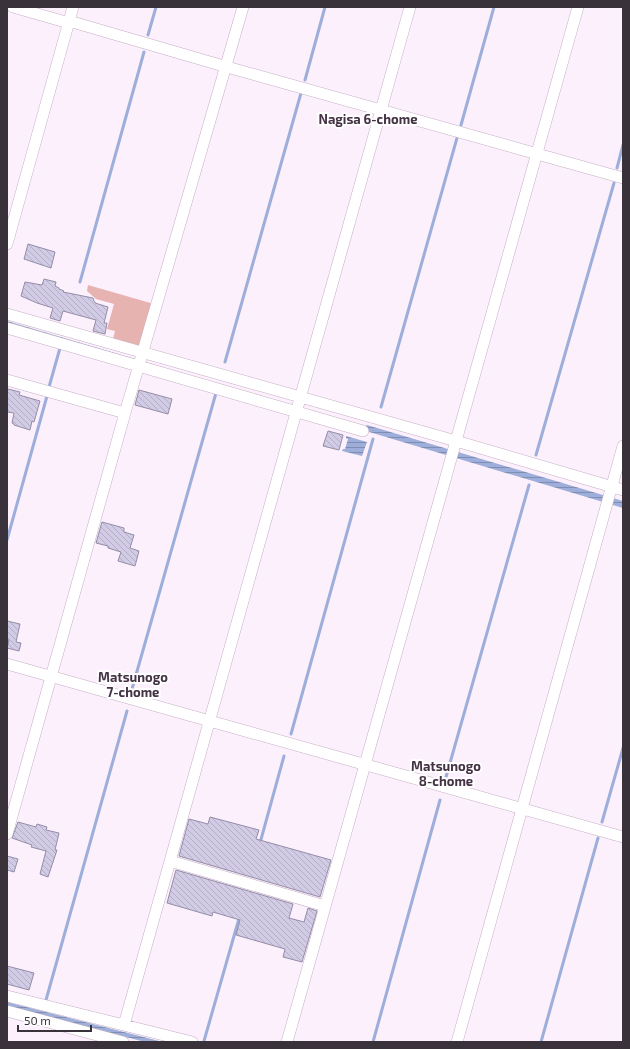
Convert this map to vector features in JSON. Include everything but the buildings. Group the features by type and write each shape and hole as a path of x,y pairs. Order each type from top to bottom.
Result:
{"street":[{"path":"13,7 623,178"},
{"path":"7,244 73,7"},
{"path":"7,834 138,366 227,67 243,7"},
{"path":"124,1025 410,7"},
{"path":"286,1042 578,7"},
{"path":"7,314 142,353 298,405 363,432"},
{"path":"7,328 138,366 298,405 454,449 611,490 623,490"},
{"path":"7,380 125,412"},
{"path":"457,1042 623,446"},
{"path":"7,664 209,722 522,808 623,838"},
{"path":"170,861 325,906"},
{"path":"7,996 192,1042"},
{"path":"7,1011 123,1042"}],"shaded area":[{"path":"88,285 154,304 142,344 138,346 113,339 115,331 107,329 114,304 96,299 87,291"}],"water":[{"path":"7,321 364,427 367,425 623,501 623,508 7,326"},
{"path":"346,436 367,442 362,456 342,451 345,449 348,439"},
{"path":"7,1002 163,1042 145,1042 7,1006"}],"waterway":[{"path":"148,35 156,7"},
{"path":"305,80 325,7"},
{"path":"461,125 494,7"},
{"path":"80,282 144,52"},
{"path":"225,362 301,93"},
{"path":"381,407 457,138"},
{"path":"617,168 623,145"},
{"path":"536,455 614,183"},
{"path":"49,387 60,348"},
{"path":"132,689 216,393"},
{"path":"7,540 47,396"},
{"path":"291,734 373,439"},
{"path":"446,777 529,485"},
{"path":"46,1000 127,711"},
{"path":"602,822 623,748"},
{"path":"260,843 284,756"},
{"path":"373,1042 440,800"},
{"path":"541,1042 598,838"},
{"path":"204,1041 240,915"}],"district":[{"name":"Nagisa 6-chome","path":"368,119"},
{"name":"Matsunogo 7-chome","path":"133,684"},
{"name":"Matsunogo 8-chome","path":"446,774"}]}
